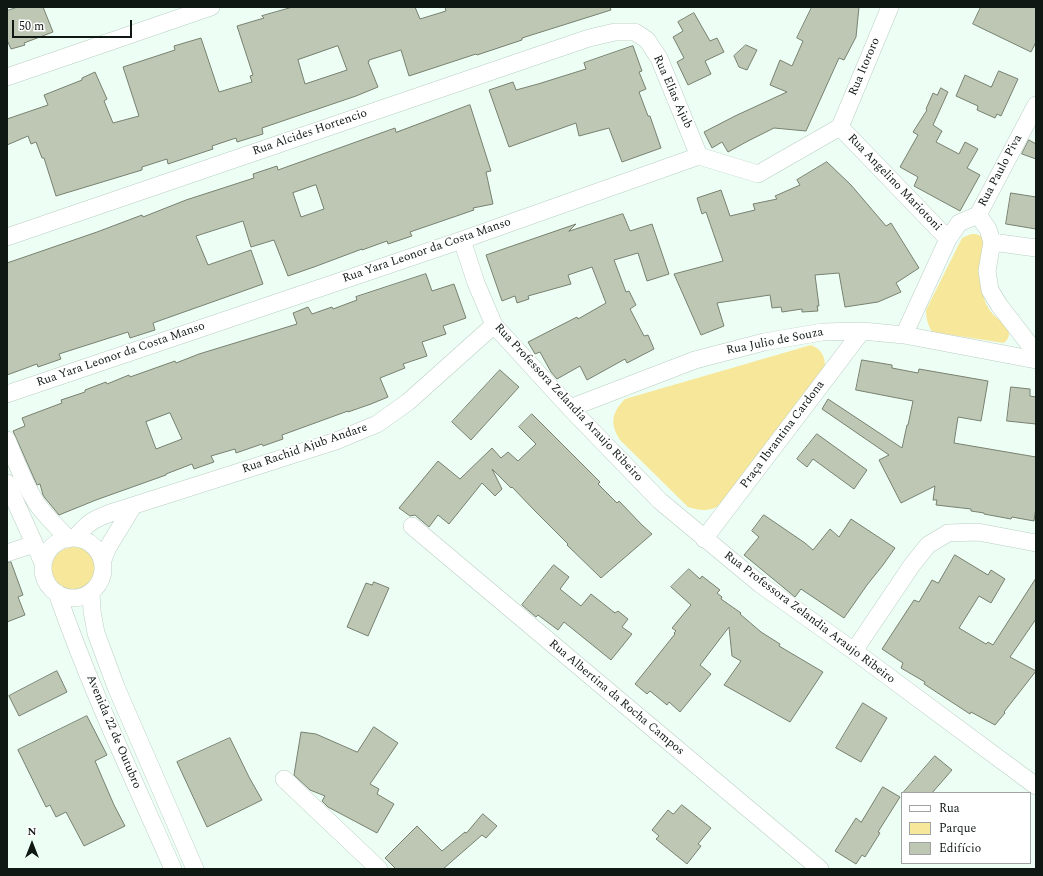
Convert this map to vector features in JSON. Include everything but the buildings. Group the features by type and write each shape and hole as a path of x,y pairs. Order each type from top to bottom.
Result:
{"street":[{"path":"7,77 211,7"},
{"name":"Rua Itororo","path":"840,127 890,7"},
{"name":"Rua Elias Ajub","path":"615,32 634,32 647,40 659,58 700,156"},
{"name":"Rua Alcides Hortencio","path":"7,237 589,38 615,32"},
{"name":"Rua Paulo Piva","path":"904,335 948,239 958,223 978,215 1036,105"},
{"path":"700,156 758,174 840,127"},
{"name":"Rua Angelino Mariotoni","path":"840,127 948,239"},
{"name":"Rua Yara Leonor da Costa Manso","path":"7,394 462,240 700,156"},
{"path":"978,215 988,229 992,242 987,271 990,290 999,305 1036,353"},
{"name":"Rua Professora Zelandia Araujo Ribeiro","path":"462,240 476,283 494,325 570,408 660,502 760,584 854,651 1036,786"},
{"path":"992,242 1036,248"},
{"name":"Rua Rachid Ajub Andare","path":"72,538 91,522 113,512 336,441 377,424 408,402 494,325"},
{"name":"Rua Julio de Souza","path":"570,408 694,360 764,342 822,332 862,331 904,335 1036,360"},
{"name":"Praça Ibrantina Cardona","path":"704,539 862,331"},
{"path":"7,440 25,482 38,505 48,517 72,538"},
{"path":"7,483 43,563"},
{"path":"103,560 107,549 133,506"},
{"name":"Rua Albertina da Rocha Campos","path":"412,526 820,869"},
{"path":"854,651 912,565 928,545 948,534 978,532 1036,543"},
{"path":"72,538 81,539 90,543 98,551 103,560 103,576 99,585 92,592 83,597 65,597 57,593 50,588 43,572 43,563 52,547 62,540 72,538"},
{"path":"7,553 34,544"},
{"name":"Avenida 22 de Outubro","path":"92,592 92,611 96,633 116,687 194,869"},
{"name":"Avenida 22 de Outubro","path":"57,593 66,621 100,703 173,869"},
{"path":"284,779 379,869"}],"green space":[{"path":"971,234 976,234 985,238 982,265 983,293 985,302 991,312 1008,329 1008,337 1004,343 932,332 929,327 926,310 962,238"},
{"path":"811,345 822,353 825,366 724,503 715,508 698,510 688,507 620,440 617,434 613,424 615,414 620,404 625,399"},
{"path":"74,547 87,551 93,557 97,570 93,583 87,589 74,593 61,589 55,583 51,570 55,557 61,551"}]}
